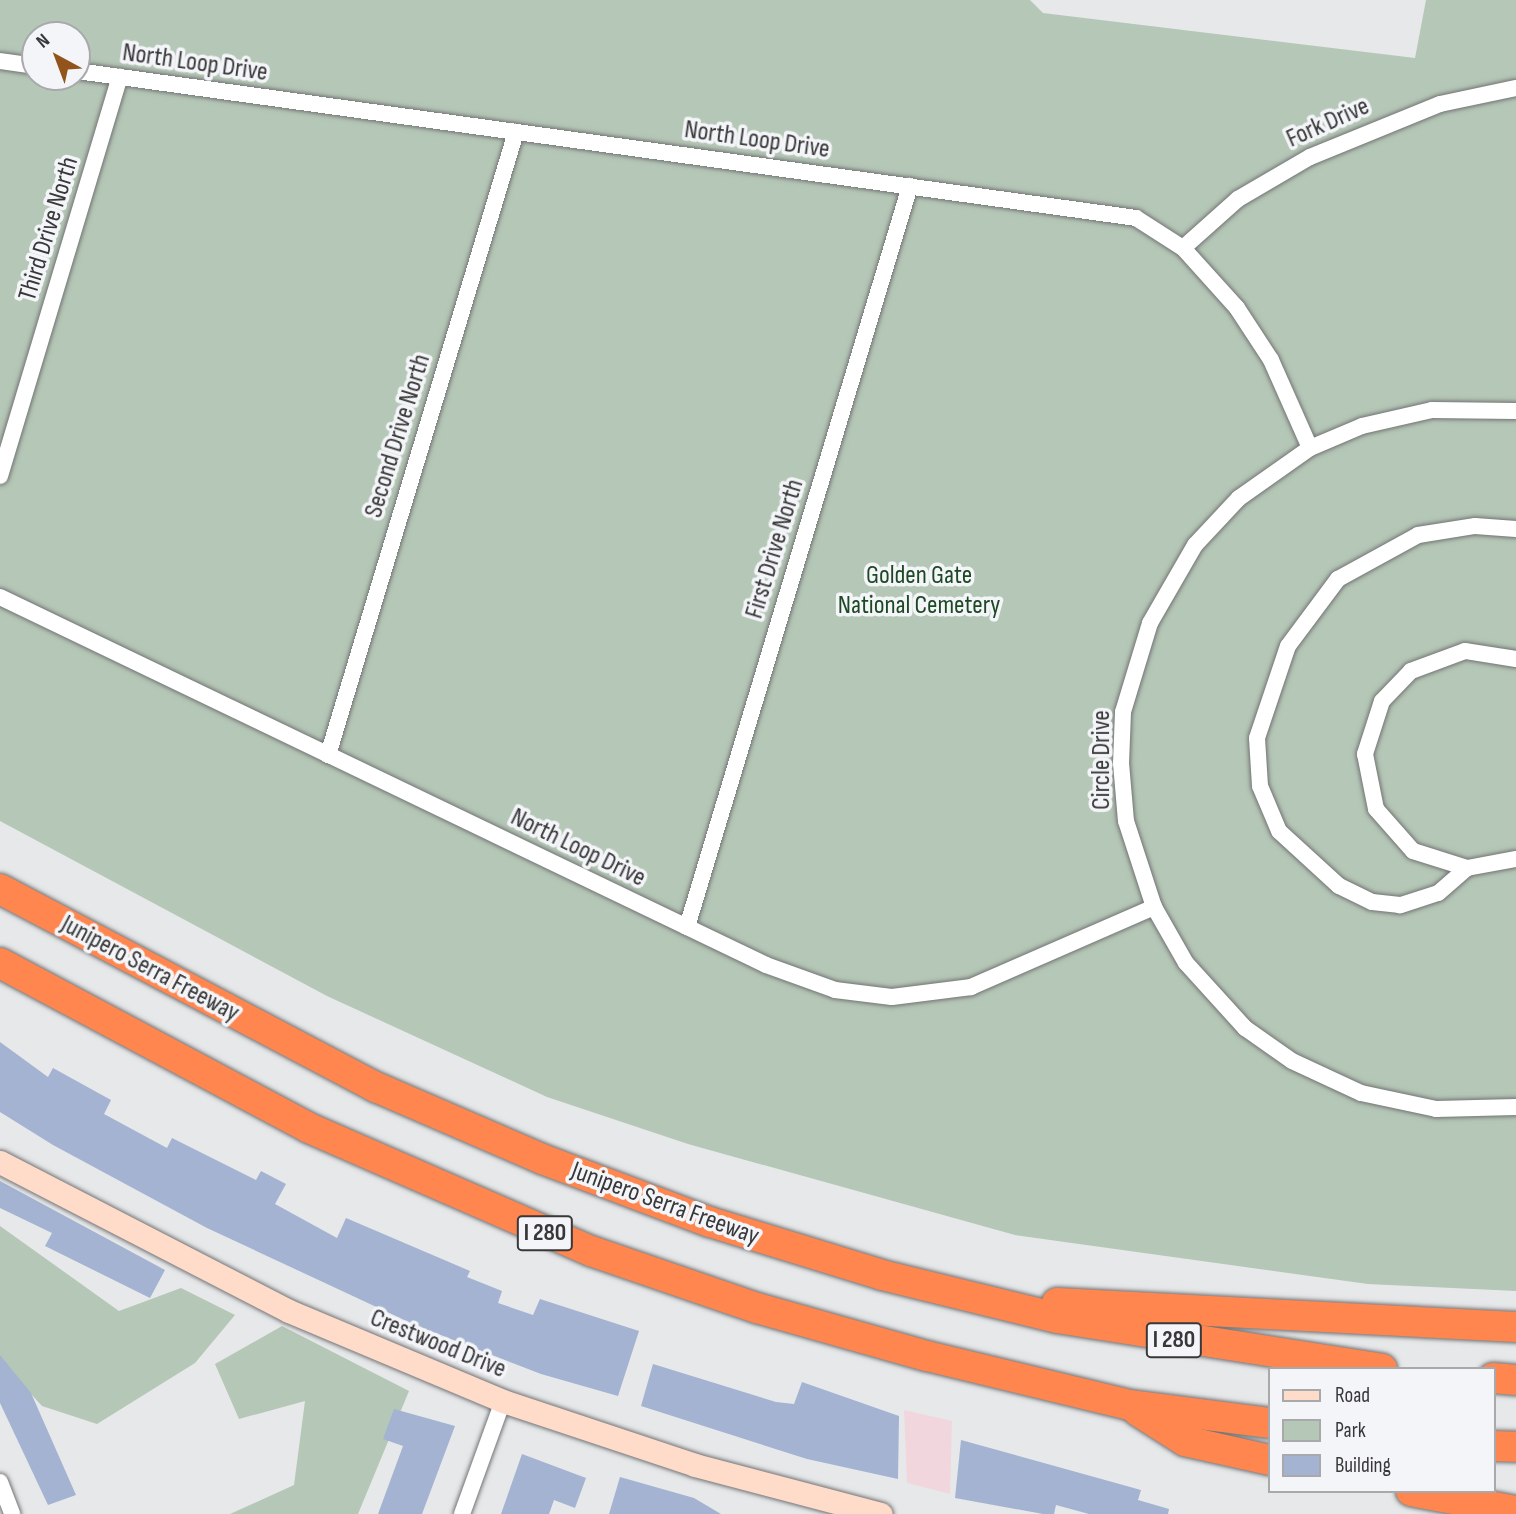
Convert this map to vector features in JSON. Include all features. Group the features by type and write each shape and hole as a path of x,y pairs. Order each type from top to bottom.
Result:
{"highway":[{"name":"Junipero Serra Freeway","path":"0,888 308,1053 500,1142 720,1226 969,1298 1189,1343 1367,1367"},
{"name":"I 280","path":"0,963 299,1123 560,1239 839,1333 1129,1405 1268,1423"},
{"path":"969,1298 1516,1327"},
{"path":"1495,1378 1516,1380"},
{"path":"1129,1405 1185,1441 1268,1460"},
{"path":"1495,1446 1516,1447"},
{"path":"1422,1493 1516,1511"}],"street":[{"path":"0,61 21,64"},
{"name":"North Loop Drive","path":"91,73 1136,218 1183,248 1261,343 1310,448"},
{"name":"Third Drive North","path":"0,475 120,77"},
{"name":"Fork Drive","path":"1183,248 1238,199 1310,157 1440,104 1516,88"},
{"name":"Second Drive North","path":"328,755 516,132"},
{"name":"First Drive North","path":"687,927 910,186"},
{"path":"1483,408 1516,404"},
{"name":"Circle Drive","path":"1516,411 1483,408 1385,419 1310,448 1262,479 1209,529 1167,585 1140,648 1123,712 1123,792 1133,851 1154,907 1204,986 1245,1028 1293,1061 1350,1089 1410,1105 1516,1107"},
{"path":"1467,868 1438,893 1400,905 1372,902 1339,886 1279,831 1260,786 1257,738 1288,646 1338,579 1418,535 1475,526 1516,529"},
{"name":"North Loop Drive","path":"0,597 687,927 816,985 912,996 990,981 1154,907"},
{"path":"1516,660 1465,651 1424,663 1382,701 1367,740 1367,782 1383,821 1413,851 1467,868 1516,859"},
{"name":"Crestwood Drive","path":"0,1162 289,1311 503,1401 695,1465 881,1514"},
{"path":"462,1514 503,1401"},
{"path":"0,1482 12,1514"}],"shaded area":[{"path":"904,1410 952,1421 950,1494 907,1483"}],"green space":[{"name":"Golden Gate National Cemetery","path":"0,0 1030,0 1043,13 1415,58 1426,0 1516,0 1516,1291 1368,1284 1015,1235 688,1144 547,1097 327,996 0,821"},
{"path":"0,1226 119,1311 181,1288 235,1315 195,1363 97,1424 42,1406 0,1360"},
{"path":"282,1326 409,1391 358,1514 230,1514 294,1485 305,1401 239,1419 215,1364"}],"building":[{"path":"0,1042 48,1077 53,1068 111,1100 104,1114 167,1148 172,1138 256,1180 261,1171 286,1184 275,1204 337,1238 346,1218 470,1271 467,1277 502,1291 498,1303 533,1315 540,1299 639,1331 618,1396 541,1374 415,1325 207,1228 53,1145 0,1112"},
{"path":"0,1181 165,1270 150,1298 45,1246 52,1233 0,1208"},
{"path":"0,1355 31,1393 76,1495 48,1505 0,1403"},
{"path":"653,1364 776,1402 794,1404 802,1382 899,1416 898,1479 807,1459 641,1406"},
{"path":"394,1409 455,1426 422,1514 378,1514 403,1446 383,1439"},
{"path":"961,1440 1141,1490 1138,1500 1169,1509 1168,1514 1089,1514 1056,1505 1054,1514 1043,1514 955,1498"},
{"path":"522,1454 586,1478 575,1508 554,1500 549,1514 501,1514"},
{"path":"620,1477 694,1498 721,1514 609,1514"}]}
